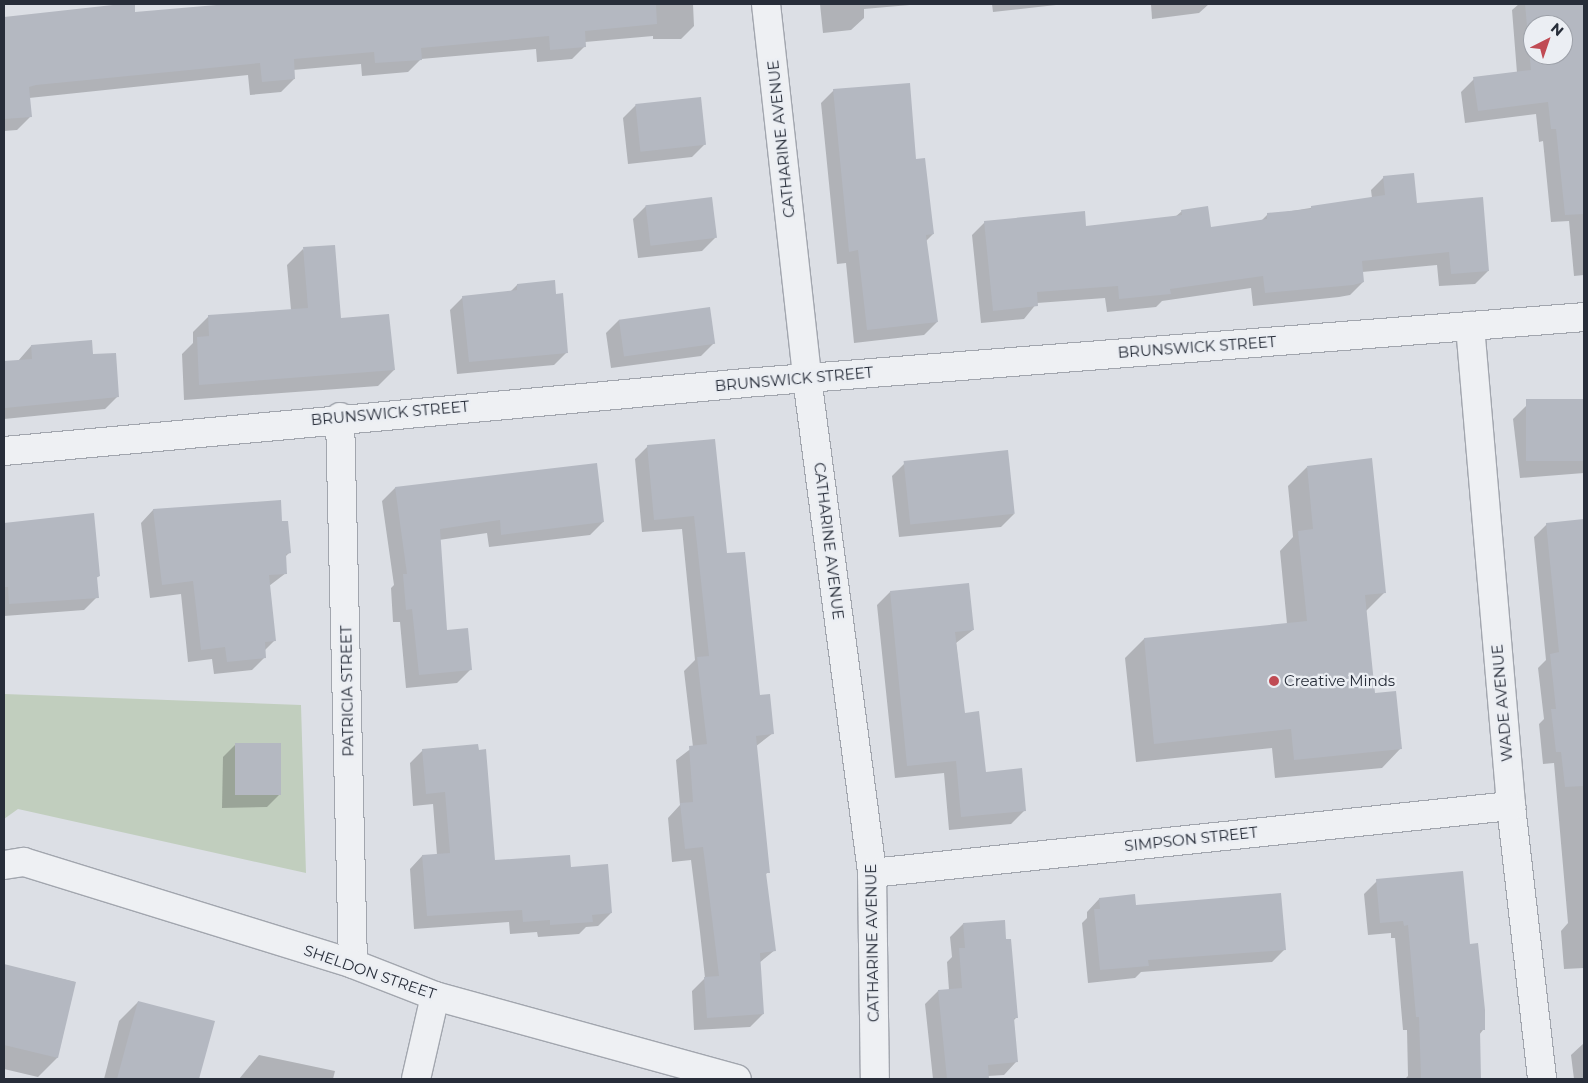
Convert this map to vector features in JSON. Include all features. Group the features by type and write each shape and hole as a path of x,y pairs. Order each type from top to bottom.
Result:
{"street":[{"name":"CATHARINE AVENUE","path":"766,4 807,378 872,873 875,1079"},
{"name":"BRUNSWICK STREET","path":"4,451 340,417 1584,317"},
{"name":"WADE AVENUE","path":"1470,326 1511,806 1542,1079"},
{"name":"PATRICIA STREET","path":"340,417 353,964"},
{"name":"SIMPSON STREET","path":"872,873 1511,806"},
{"name":"SHELDON STREET","path":"4,864 24,862 353,964 435,996 737,1079"},
{"path":"416,1079 435,996"}],"green space":[{"path":"4,694 301,705 306,873 18,809 4,819"}],"building":[{"path":"135,4 135,12 228,4 656,4 657,24 585,31 586,47 550,50 549,36 421,48 422,60 375,63 374,52 294,59 295,79 262,82 260,63 36,85 29,87 32,117 4,119 4,17"},
{"path":"1525,4 1584,4 1584,214 1565,215 1556,129 1551,129 1548,102 1478,111 1473,77 1531,70 1531,65 1573,65 1573,15 1526,15"},
{"path":"910,83 916,159 925,158 934,234 926,235 938,322 867,330 858,250 849,252 833,89"},
{"path":"701,97 706,145 640,152 635,104"},
{"path":"1414,173 1417,203 1483,197 1489,271 1451,274 1449,252 1362,261 1364,282 1353,285 1265,293 1263,276 1170,289 1171,294 1119,299 1118,286 1037,292 1038,306 993,311 984,221 1085,211 1086,226 1182,215 1181,210 1208,206 1211,227 1267,219 1267,213 1311,209 1311,206 1385,195 1383,176"},
{"path":"712,197 717,238 650,246 645,205"},
{"path":"335,245 341,318 389,314 395,370 199,385 197,337 209,336 208,315 308,308 303,247"},
{"path":"555,280 556,294 563,293 568,353 469,362 462,296 517,290 517,284"},
{"path":"710,307 715,344 624,356 619,320"},
{"path":"92,340 93,354 116,353 119,397 5,408 4,361 32,359 31,345"},
{"path":"1526,399 1584,399 1584,461 1526,461"},
{"path":"715,439 727,553 745,552 760,695 770,694 774,734 756,736 770,873 766,873 776,951 760,953 764,1014 707,1018 704,977 719,976 712,918 703,847 685,849 680,803 693,802 689,746 707,744 697,657 709,656 694,516 654,520 647,445"},
{"path":"1008,450 1015,514 910,525 904,461"},
{"path":"1372,458 1386,593 1365,595 1375,693 1396,691 1402,749 1294,760 1291,729 1154,744 1144,638 1307,621 1298,531 1313,529 1307,466"},
{"path":"597,463 604,522 501,535 500,520 440,529 447,630 468,628 472,670 419,675 412,609 406,610 403,574 407,574 395,487"},
{"path":"281,500 282,521 288,521 291,553 286,554 287,574 269,575 276,641 265,642 266,658 227,662 225,647 201,650 193,581 162,585 153,509"},
{"path":"94,513 100,576 97,577 99,598 9,604 8,587 4,587 4,523"},
{"path":"1584,519 1584,786 1565,787 1561,752 1556,752 1551,709 1556,709 1550,654 1559,652 1546,523"},
{"path":"969,583 974,630 955,632 965,713 979,711 986,772 1022,768 1026,811 961,817 956,761 907,766 890,591"},
{"path":"235,743 281,743 281,795 235,795"},
{"path":"478,744 479,750 486,749 495,860 570,855 571,867 608,864 612,913 592,915 593,922 550,925 550,920 523,922 522,910 427,916 422,855 450,853 445,792 426,794 422,749"},
{"path":"1463,871 1470,944 1478,943 1485,1010 1485,1030 1480,1030 1481,1079 1421,1079 1419,1017 1416,1017 1408,925 1404,926 1403,921 1380,923 1376,879"},
{"path":"1281,893 1286,950 1148,960 1149,966 1100,970 1094,909 1100,909 1099,898 1135,894 1136,905"},
{"path":"1005,920 1006,939 1011,939 1018,1018 1014,1018 1018,1062 988,1065 989,1079 947,1079 938,990 962,988 959,948 965,948 963,923"},
{"path":"4,964 76,982 58,1058 4,1045"},
{"path":"138,1001 215,1021 199,1079 117,1079"}],"place":[{"name":"Creative Minds","path":"1274,681"}]}
